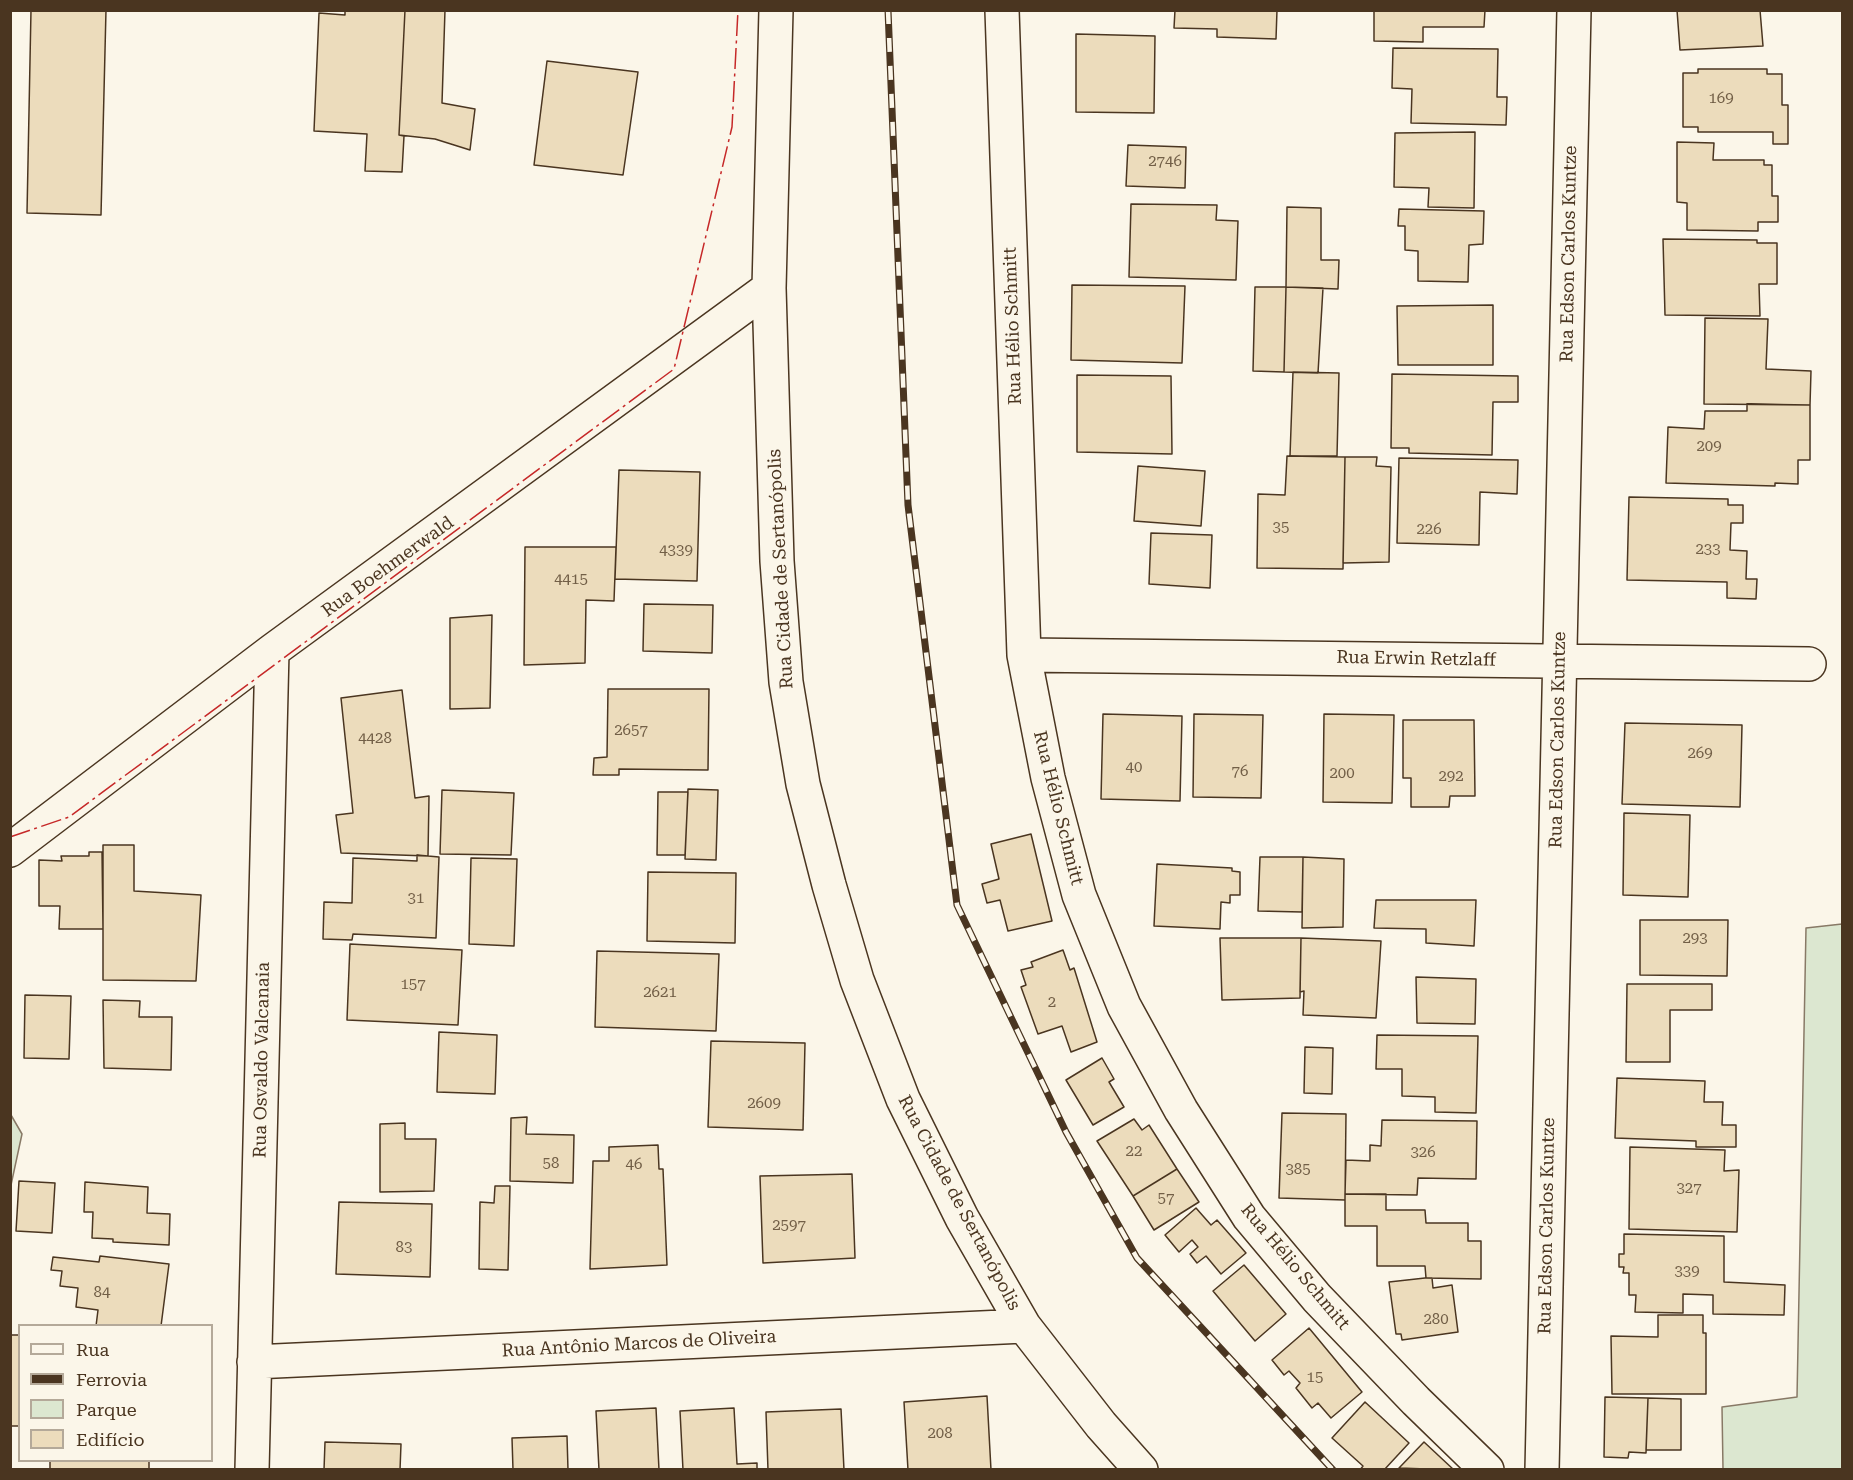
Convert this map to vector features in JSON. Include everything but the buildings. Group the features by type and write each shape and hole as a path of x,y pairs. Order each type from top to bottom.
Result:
{"street":[{"name":"Rua Cidade de Sertanópolis","path":"776,10 769,288 777,561 786,682 803,784 857,980 903,1099 962,1218 1024,1326 1101,1425 1141,1470"},
{"name":"Rua Hélio Schmitt","path":"1002,10 1024,655 1048,778 1079,895 1124,1006 1181,1110 1249,1217 1317,1298 1416,1401 1487,1470"},
{"name":"Rua Edson Carlos Kuntze","path":"1542,1470 1574,10"},
{"name":"Rua Boehmerwald","path":"10,850 272,651 769,288"},
{"name":"Rua Osvaldo Valcanaia","path":"252,1470 272,651"},
{"name":"Rua Erwin Retzlaff","path":"1024,655 1809,663"},
{"name":"Rua Antônio Marcos de Oliveira","path":"254,1362 1024,1326"}],"green space":[{"path":"1842,924 1842,1469 1723,1469 1722,1407 1797,1397 1806,928"},
{"path":"10,1115 22,1134 11,1185"}],"railway":[{"path":"888,10 908,505 957,905 1066,1132 1137,1258 1333,1470"}],"power":[{"path":"10,837 69,817 674,369 732,127 738,10"}]}
